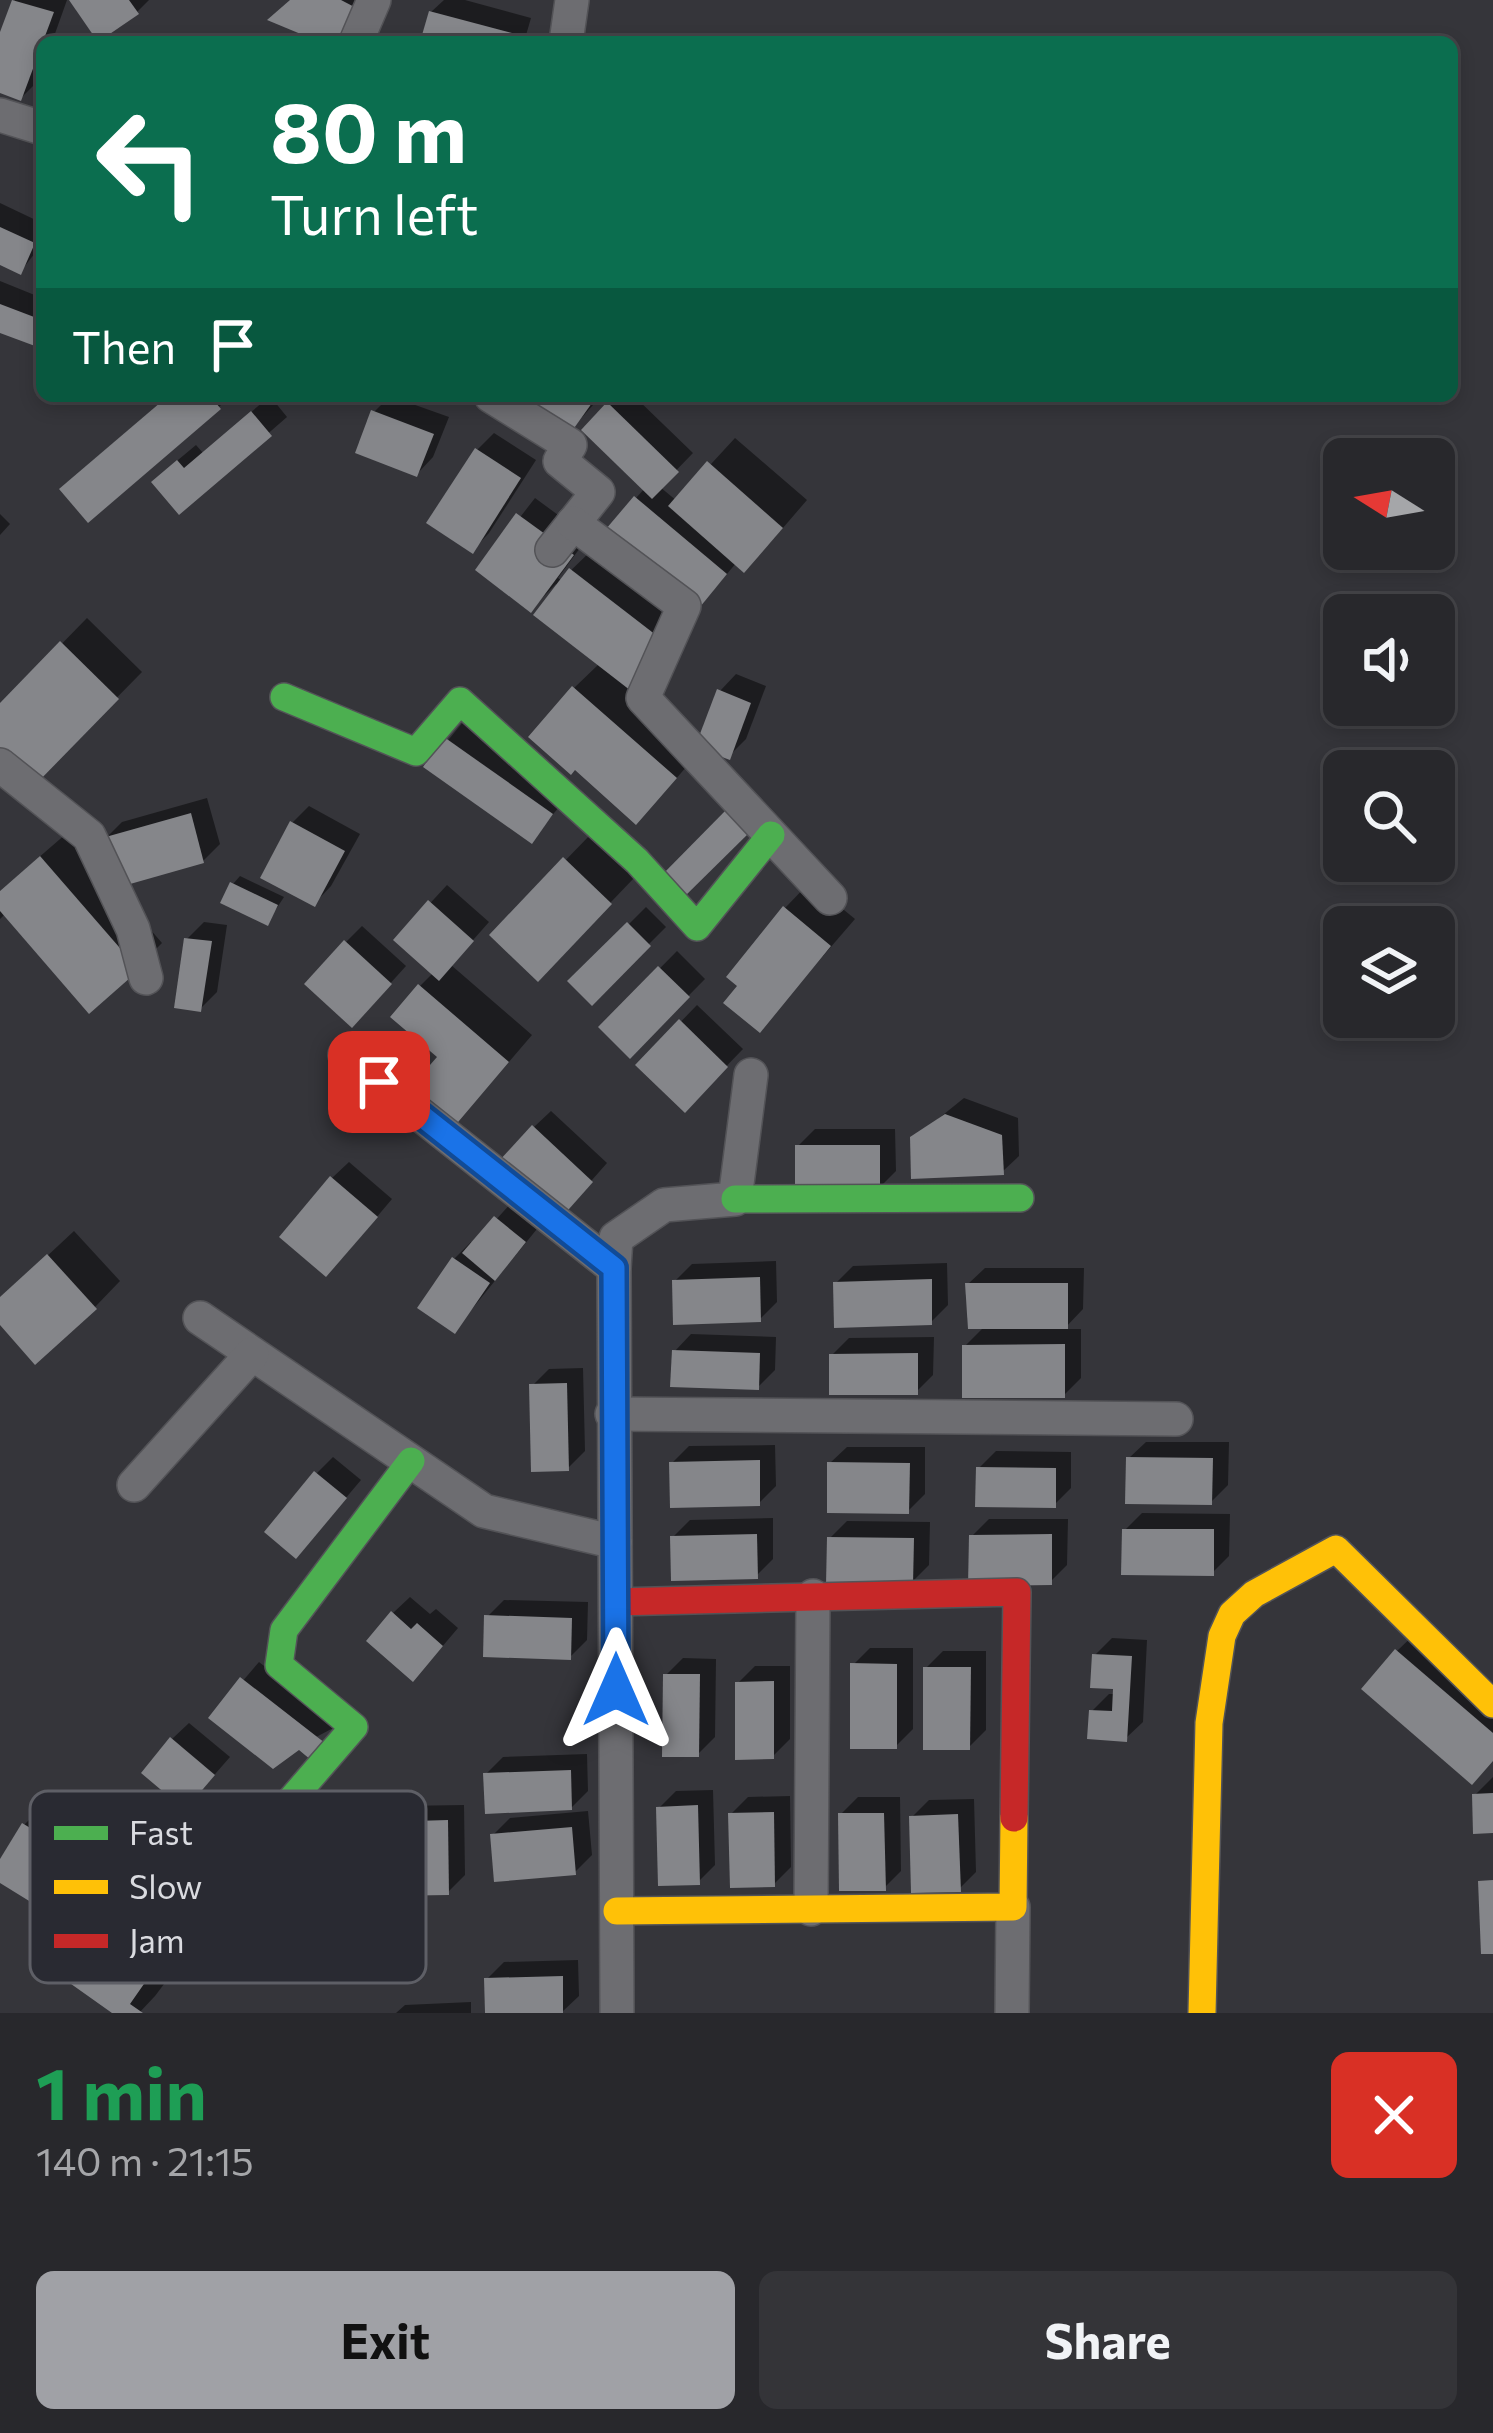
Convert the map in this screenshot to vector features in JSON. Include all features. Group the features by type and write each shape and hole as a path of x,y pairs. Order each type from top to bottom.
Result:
{"street":[{"path":"359,36 374,0"},
{"path":"567,36 572,0"},
{"path":"0,115 36,126"},
{"path":"501,402 571,445 560,461 598,492 562,536 684,606 643,698 830,898"},
{"path":"284,698 416,752 460,701 637,861 697,927 771,835"},
{"path":"0,765 88,836 133,929 146,977"},
{"path":"345,1055 614,1268"},
{"path":"735,1199 751,1075"},
{"path":"617,2013 612,1414 616,1238 664,1205 735,1199 1020,1198"},
{"path":"200,1318 484,1511 615,1542"},
{"path":"134,1485 252,1354"},
{"path":"612,1414 1175,1418"},
{"path":"299,1791 354,1727 279,1665 284,1630 411,1461"},
{"path":"1202,2013 1212,1678 1230,1616 1284,1574 1336,1549 1493,1703"},
{"path":"615,1602 1017,1592 1012,2013"},
{"path":"811,1909 813,1596"},
{"path":"617,1911 1012,1907"}],"building":[{"path":"12,0 54,12 45,36 36,36 36,61 21,101 0,93 0,32"},
{"path":"69,0 129,0 139,14 107,36 94,36"},
{"path":"290,0 341,0 364,12 354,36 306,36 267,20"},
{"path":"429,11 516,34 516,36 422,36"},
{"path":"0,227 35,243 21,275 0,265"},
{"path":"0,304 36,318 35,346 0,333"},
{"path":"161,402 215,402 221,409 88,523 59,489"},
{"path":"505,402 593,402 562,445"},
{"path":"607,402 679,472 652,499 581,430"},
{"path":"371,410 434,434 417,477 355,453"},
{"path":"251,411 272,436 179,515 151,482 177,460 184,468"},
{"path":"475,448 521,478 473,554 426,523"},
{"path":"707,461 783,528 744,573 668,506"},
{"path":"634,496 727,574 700,607 606,529"},
{"path":"516,513 574,555 531,613 475,570"},
{"path":"569,568 665,642 635,694 533,615"},
{"path":"60,641 119,699 35,785 0,750 0,703"},
{"path":"572,686 677,778 636,825 575,770 571,775 528,737"},
{"path":"717,689 751,703 730,760 695,747"},
{"path":"444,737 553,814 532,844 423,767"},
{"path":"728,808 751,831 681,900 659,878"},
{"path":"191,813 204,863 116,888 102,838"},
{"path":"290,821 345,851 315,907 260,878"},
{"path":"40,856 139,970 89,1014 0,911 0,891"},
{"path":"563,857 612,904 538,982 489,935"},
{"path":"230,882 278,905 268,926 220,903"},
{"path":"428,900 474,941 439,981 393,940"},
{"path":"783,906 831,946 760,1033 723,1003 737,986 726,977"},
{"path":"627,922 651,946 592,1006 567,981"},
{"path":"184,938 212,941 201,1012 174,1008"},
{"path":"344,940 392,984 352,1028 304,984"},
{"path":"658,966 690,997 630,1059 598,1027"},
{"path":"418,984 509,1062 453,1128 408,1090 437,1057 390,1017"},
{"path":"679,1019 728,1067 685,1113 635,1065"},
{"path":"945,1114 1002,1135 1004,1175 911,1179 910,1137"},
{"path":"532,1125 593,1182 561,1218 499,1161"},
{"path":"795,1145 880,1145 880,1191 795,1191"},
{"path":"330,1176 378,1217 326,1277 279,1237"},
{"path":"494,1216 526,1242 495,1281 462,1253"},
{"path":"47,1254 97,1309 35,1365 0,1325 0,1297"},
{"path":"452,1257 490,1283 455,1334 417,1308"},
{"path":"760,1277 761,1322 673,1325 672,1280"},
{"path":"932,1279 932,1325 834,1328 833,1282"},
{"path":"965,1283 1068,1283 1068,1329 968,1329"},
{"path":"1065,1344 1065,1398 962,1398 962,1345"},
{"path":"672,1350 760,1353 759,1390 670,1387"},
{"path":"918,1353 918,1395 829,1395 829,1354"},
{"path":"567,1383 569,1471 531,1472 529,1384"},
{"path":"1126,1457 1213,1458 1212,1505 1125,1504"},
{"path":"760,1460 760,1506 670,1508 669,1462"},
{"path":"827,1462 910,1463 909,1514 827,1513"},
{"path":"976,1467 1056,1468 1056,1508 975,1507"},
{"path":"314,1471 347,1498 296,1559 264,1532"},
{"path":"1122,1529 1214,1529 1214,1576 1121,1575"},
{"path":"757,1534 758,1579 671,1581 670,1536"},
{"path":"1052,1534 1052,1585 968,1586 969,1535"},
{"path":"827,1537 914,1538 913,1585 826,1585"},
{"path":"391,1611 411,1629 417,1623 443,1646 413,1682 366,1641"},
{"path":"484,1615 572,1618 571,1660 483,1657"},
{"path":"1395,1649 1493,1733 1493,1761 1472,1785 1361,1689"},
{"path":"1092,1654 1132,1656 1127,1742 1087,1739 1089,1710 1112,1711 1113,1689 1090,1688"},
{"path":"850,1663 897,1664 897,1749 850,1749"},
{"path":"923,1667 971,1667 970,1750 923,1750"},
{"path":"663,1674 700,1674 699,1757 662,1757"},
{"path":"240,1677 325,1743 311,1760 299,1750 273,1769 208,1718"},
{"path":"774,1681 774,1759 735,1760 735,1682"},
{"path":"170,1737 215,1775 201,1791 162,1791 141,1773"},
{"path":"571,1770 572,1810 485,1814 483,1773"},
{"path":"1493,1793 1493,1833 1473,1834 1472,1794"},
{"path":"698,1805 700,1885 658,1886 656,1807"},
{"path":"774,1812 775,1887 730,1888 728,1813"},
{"path":"838,1813 884,1813 886,1891 839,1891"},
{"path":"958,1814 961,1892 911,1893 909,1816"},
{"path":"448,1820 449,1895 426,1895 426,1821"},
{"path":"22,1823 30,1828 30,1902 0,1883 0,1859"},
{"path":"572,1827 576,1875 494,1882 490,1834"},
{"path":"1493,1880 1493,1954 1481,1954 1478,1881"},
{"path":"563,1976 563,2013 485,2013 484,1978"},
{"path":"70,1983 145,1983 130,2004 143,2013 112,2013"}],"traffic: fast":[{"path":"284,697 416,752 460,701 637,861 697,927 771,835"},
{"path":"735,1199 1020,1198"},
{"path":"299,1791 354,1727 279,1665 284,1630 411,1461"}],"traffic: slow":[{"path":"1202,2013 1209,1723 1222,1636 1232,1614 1254,1594 1336,1549 1493,1704"},
{"path":"617,1911 1013,1907 1014,1818"}],"traffic: jam":[{"path":"615,1602 1017,1592 1014,1818"}],"route":[{"path":"379,1082 614,1268 616,1690"}]}
